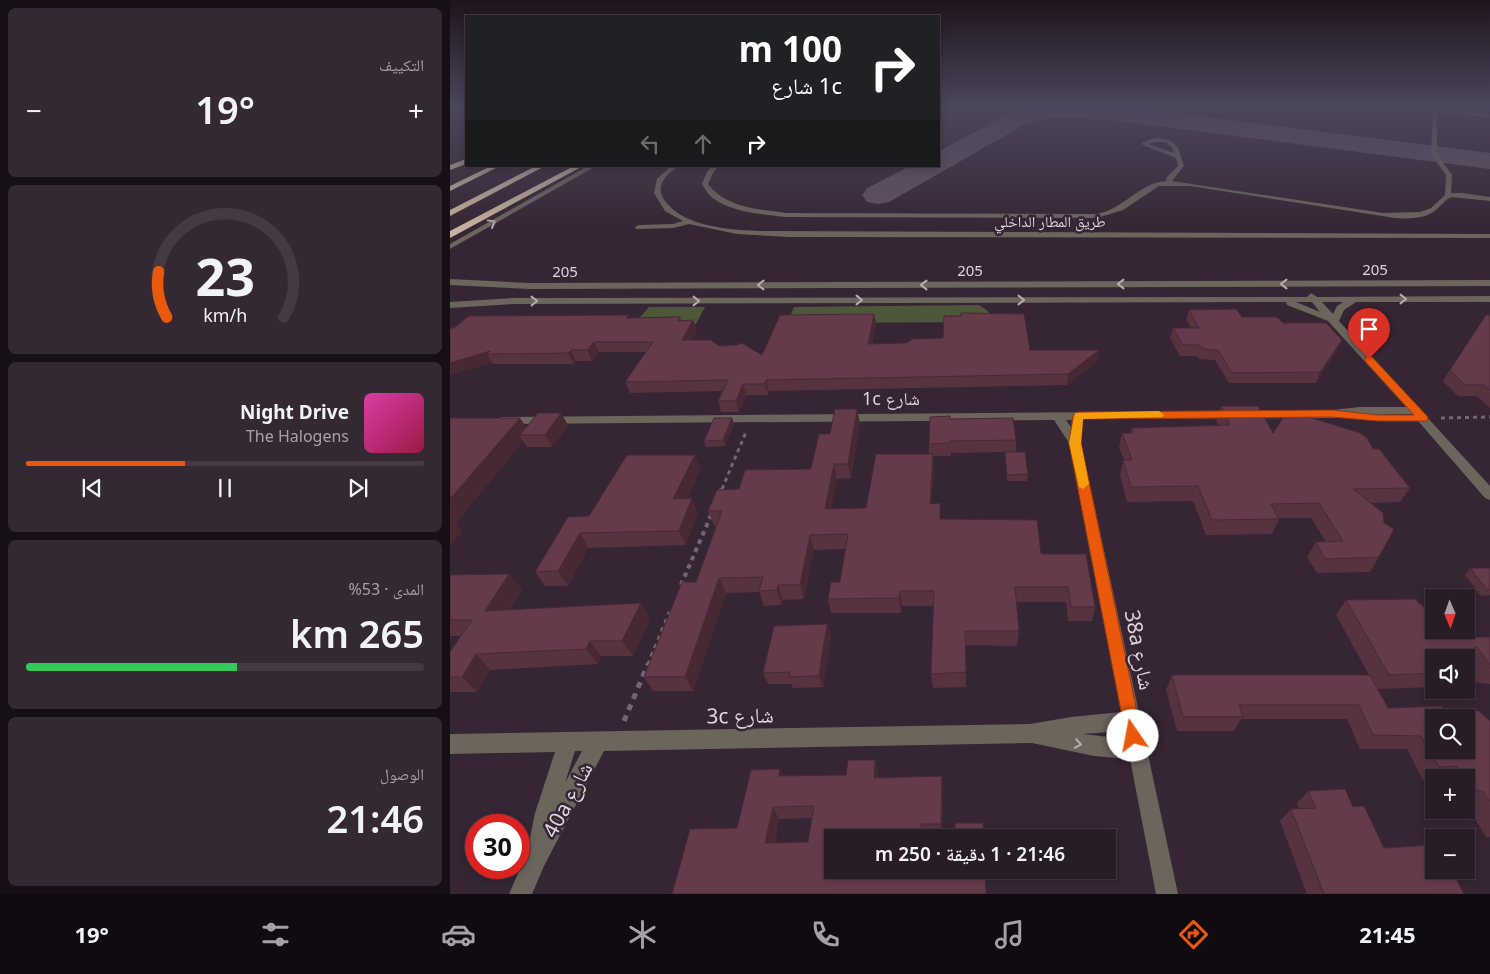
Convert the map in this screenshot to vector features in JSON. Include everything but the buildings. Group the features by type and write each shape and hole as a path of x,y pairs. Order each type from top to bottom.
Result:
{"highway":[{"path":"450,168 465,161"},
{"path":"450,189 495,167"},
{"path":"450,213 540,167"},
{"path":"450,235 578,167"}],"street":[{"path":"1158,149 1176,156"},
{"path":"1169,183 1169,178 1181,166 1175,149"},
{"path":"1434,149 1434,154 1449,175 1448,196"},
{"path":"450,247 592,167"},
{"name":"طريق المطار الداخلي","path":"674,167 661,178 657,186 657,195 661,203 671,211 692,221 737,232 789,235 1490,236"},
{"path":"715,167 710,172 705,184 715,197 725,202 768,213 808,216 1097,216 1116,212 1152,186 1169,183 1187,183 1384,216 1410,216 1429,212 1442,199 1448,196 1490,199"},
{"path":"640,227 673,226 692,221"},
{"name":"205","path":"450,282 530,286 1490,283"},
{"path":"1457,283 1417,289 1313,290 1309,293 1490,495"},
{"path":"450,288 530,286"},
{"path":"1279,299 1334,321"},
{"path":"1334,321 1340,308 1354,299"},
{"name":"205","path":"450,305 513,301 1490,299"},
{"path":"450,300 513,301"},
{"name":"1c شارع","path":"489,420 1332,414 1372,418 1419,414"},
{"name":"38a شارع","path":"1078,415 1075,443 1130,722 1167,894"},
{"name":"38a شارع","path":"1057,416 1075,443"},
{"name":"3c شارع","path":"450,744 1030,734 1071,726 1130,722"},
{"name":"3c شارع","path":"1030,734 1080,744 1136,750"},
{"name":"40a شارع","path":"520,894 536,858 607,742"},
{"name":"40a شارع","path":"536,858 545,813 568,743"}],"path":[{"path":"1419,414 1490,417"},
{"path":"718,499 752,418"},
{"path":"680,589 714,508"},
{"path":"607,742 672,607"}],"green space":[{"path":"979,305 987,310 996,322 784,323 789,319 794,307"},
{"path":"649,307 705,307 696,324 633,325"}],"taxiway":[{"path":"940,161 963,149"},
{"path":"1393,149 1490,161"},
{"path":"878,195 930,167"}],"slow traffic":[{"path":"1083,484 1075,443 1078,432 1078,415 1159,415"}],"route":[{"path":"1133,736 1075,443 1078,432 1078,415 1332,414 1378,418 1423,418 1369,359"}]}
